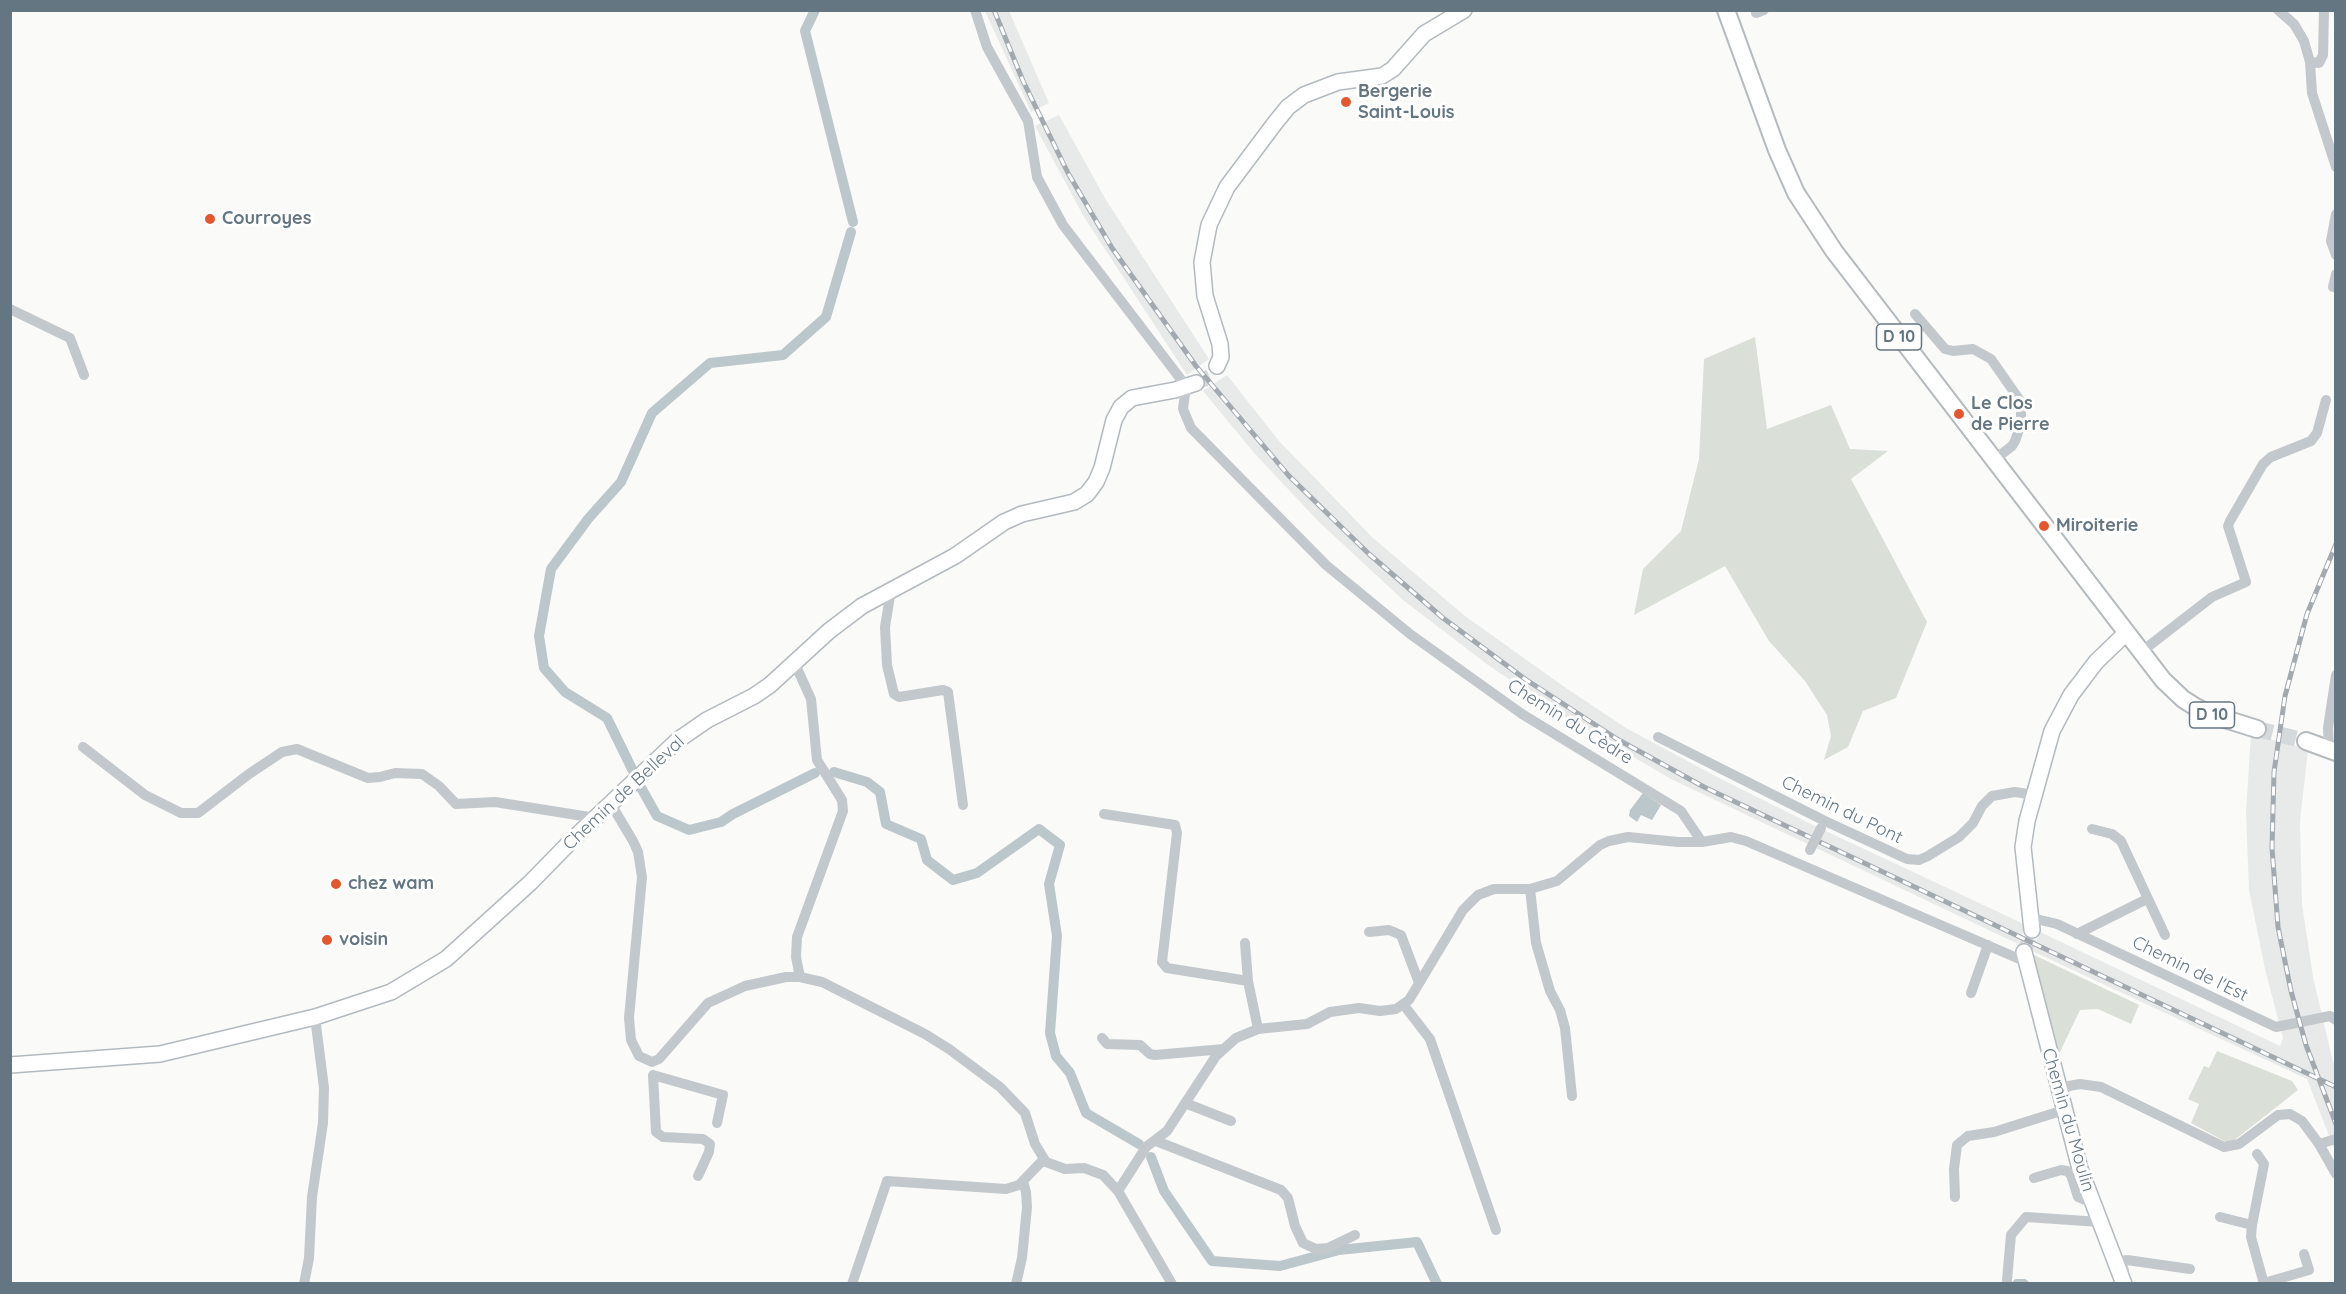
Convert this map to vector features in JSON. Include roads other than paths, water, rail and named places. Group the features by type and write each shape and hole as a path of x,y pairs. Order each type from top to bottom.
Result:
{"main road":[{"name":"D 10","path":"1726,10 1777,150 1796,193 1833,251 2163,680 2189,703 2209,714 2257,729"},
{"path":"2306,741 2332,750"}],"street":[{"path":"975,10 987,47 1028,121 1037,177 1063,225 1191,384"},
{"path":"1217,366 1221,357 1220,344 1205,297 1202,262 1209,225 1227,187 1288,107 1304,95 1338,82 1382,76 1393,69 1424,34 1464,10"},
{"path":"1756,10 1756,13 1764,10"},
{"path":"2278,10 2301,32 2310,62 2312,93 2336,167"},
{"path":"2310,62 2319,63 2323,55 2324,10"},
{"path":"2336,214 2331,241 2336,255"},
{"path":"2333,287 2336,274"},
{"path":"10,309 70,338 84,375"},
{"path":"1915,314 1945,349 1953,351 1973,349 1991,359 2021,402 2021,424 2015,441 1994,460"},
{"name":"Chemin de Belleval","path":"10,1065 160,1054 315,1017 391,992 446,959 530,883 678,740 707,720 754,696 795,664 846,617 956,556 1004,522 1022,514 1074,502 1087,494 1102,468 1114,420 1121,407 1132,398 1191,384"},
{"name":"Chemin du Cèdre","path":"1191,384 1183,409 1191,429 1326,565 1410,634 1522,714 1682,811 1702,842"},
{"path":"2141,652 2212,597 2246,582 2228,526 2230,521 2263,464 2271,457 2311,441 2317,433 2326,400"},
{"path":"891,590 885,627 888,665 894,694 899,697 943,690 948,692 951,697 963,805"},
{"path":"2032,924 2023,847 2027,821 2052,731 2061,712 2096,662 2126,633"},
{"path":"795,664 812,699 817,760 842,800 843,811 797,937 795,957 800,977"},
{"path":"2332,750 2328,728 2336,675"},
{"name":"Chemin du Pont","path":"1658,737 1823,824 1907,859 1919,860 1959,837 1992,796 2015,792 2034,795"},
{"path":"82,747 145,795 181,813 198,813 282,752 297,749 368,778 394,773 422,774 439,786 456,804 495,802 596,818"},
{"path":"611,804 638,852 642,877 629,1018 631,1040 639,1056 652,1062 666,1054 697,1012 719,996 772,978 800,977 822,982 925,1034 957,1055 1018,1103 1030,1123 1035,1144 1044,1159 1055,1167 1094,1170 1103,1175 1118,1191 1172,1284"},
{"path":"1104,814 1168,822 1177,829 1162,962 1164,965 1167,968 1248,981"},
{"path":"1804,865 1823,824"},
{"path":"2092,829 2112,834 2121,841 2165,935"},
{"path":"1118,1191 1146,1147 1167,1131 1216,1056 1236,1038 1258,1029 1307,1024 1330,1012 1359,1008 1380,1011 1396,1009 1409,1000 1463,910 1478,895 1494,889 1530,889 1557,881 1599,845 1610,841 1628,837 1702,842 1731,837 1804,865 1988,945 2024,957"},
{"path":"1530,889 1536,943 1550,991 1560,1010 1565,1028 1572,1096"},
{"path":"2077,934 2147,899"},
{"name":"Chemin de l'Est","path":"2032,924 2041,919 2077,934 2276,1027 2330,1016 2336,1020"},
{"path":"1369,932 1389,930 1401,935 1419,983"},
{"path":"1245,943 1248,981 1258,1029"},
{"path":"1971,993 1988,945"},
{"name":"Chemin du Moulin","path":"2024,957 2064,1110 2090,1198 2126,1284"},
{"path":"1403,1004 1430,1039 1496,1230"},
{"path":"304,1284 309,1258 312,1197 323,1123 324,1088 315,1017"},
{"path":"1102,1038 1107,1044 1140,1045 1150,1054 1155,1055 1224,1049"},
{"path":"698,1176 710,1152 710,1144 703,1139 663,1137 656,1132 653,1075 723,1095 717,1123"},
{"path":"2058,1088 2080,1084 2101,1087 2224,1147 2239,1144 2278,1115 2290,1114 2302,1121 2319,1144 2336,1174"},
{"path":"1185,1103 1231,1121"},
{"path":"1955,1197 1954,1169 1957,1145 1968,1136 1994,1132 2064,1110"},
{"path":"2319,1144 2336,1139"},
{"path":"1156,1141 1281,1190 1288,1198 1295,1226 1303,1243 1316,1249 1328,1248 1355,1235"},
{"path":"2257,1154 2264,1164 2251,1237 2264,1283 2309,1270 2304,1254"},
{"path":"852,1284 887,1181 1006,1189 1019,1185 1044,1159"},
{"path":"2034,1178 2061,1170 2067,1171 2071,1175 2078,1197 2085,1200 2090,1198"},
{"path":"1016,1284 1022,1258 1027,1207 1023,1180"},
{"path":"2007,1280 2011,1235 2026,1217 2100,1222"},
{"path":"2220,1217 2252,1225"},
{"path":"2126,1284 2121,1261 2190,1269"}],"waterway":[{"path":"815,10 805,31 853,222"},
{"path":"633,771 607,718 565,692 544,668 539,636 551,569 588,519 621,482 652,413 710,363 783,355 826,317 851,232"},
{"path":"834,772 867,782 880,792 886,824 921,839 927,860 953,880 977,873 1039,829 1060,845 1049,884 1057,936 1050,1033 1056,1056 1070,1073 1086,1113 1139,1144"},
{"path":"639,784 657,816 689,830 721,822 815,773"},
{"path":"1151,1157 1164,1191 1212,1261 1280,1266 1339,1250 1417,1242 1437,1284"},
{"path":"2017,1284 2024,1284"}],"tunnel":[{"path":"1196,383 1211,376 1217,366"},
{"path":"2257,729 2306,741"},
{"path":"2024,952 2032,930"}],"railway":[{"path":"994,10 1023,81 1068,173 1112,248 1196,366 1289,476 1369,554 1443,618 1525,679 1617,739 1704,787 2336,1087"},
{"path":"2336,544 2307,614 2285,696 2274,772 2272,848 2278,927 2291,991 2306,1045 2336,1124"}],"place":[{"name":"Bergerie Saint-Louis","path":"1346,102"},
{"name":"Courroyes","path":"210,219"},
{"name":"Le Clos de Pierre","path":"1959,414"},
{"name":"Miroiterie","path":"2044,526"},
{"name":"chez wam","path":"336,884"},
{"name":"voisin","path":"327,940"}]}
